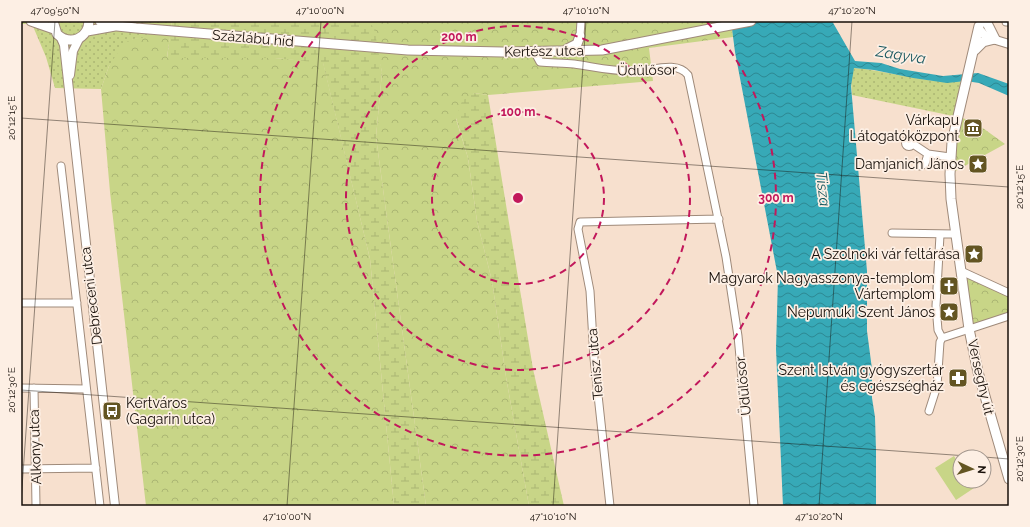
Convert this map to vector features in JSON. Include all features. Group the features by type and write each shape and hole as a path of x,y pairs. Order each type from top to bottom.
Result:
{"main road":[{"path":"31,21 54,25 61,38 73,41 79,39 87,31 117,24"},
{"path":"87,31 89,21"},
{"path":"100,21 117,24"},
{"name":"Kertész utca","path":"358,46 408,50 534,52 598,50 751,21"},
{"name":"Százlábú híd","path":"117,24 136,28 358,46"},
{"path":"969,328 955,234 950,157 969,66 981,25 995,39"},
{"path":"580,36 582,50"},
{"path":"580,36 587,45 598,50"},
{"path":"561,51 577,44 580,36"},
{"path":"975,47 983,42 995,39"},
{"name":"Verseghy út","path":"969,328 979,378 1009,479"}],"street":[{"path":"580,36 581,21"},
{"path":"61,38 64,45 68,85"},
{"path":"68,85 73,51 79,39"},
{"path":"995,39 1009,44"},
{"name":"Üdülősor","path":"534,52 540,62 575,64 608,71 635,71 675,67 685,71 691,84 719,219 738,336 754,506"},
{"name":"Debreceni utca","path":"68,85 115,506"},
{"path":"913,144 928,154 950,157"},
{"path":"920,166 925,164 928,154"},
{"name":"Debreceni utca","path":"61,166 100,506"},
{"name":"Tenisz utca","path":"610,506 594,358 590,291 578,229 580,222 719,219"},
{"path":"892,233 940,235 955,234"},
{"path":"929,411 937,386 940,342 942,338 938,330 936,306 940,235"},
{"path":"961,270 1009,293"},
{"path":"21,303 77,303"},
{"path":"969,328 1009,316"},
{"name":"Verseghy út","path":"942,338 969,328"},
{"path":"21,388 86,389"},
{"name":"Alkony utca","path":"34,388 34,469 36,506"},
{"path":"21,469 96,468"}],"green space":[{"path":"21,21 172,21 170,37 133,39 109,66 101,89 55,88 46,57 32,24 21,24"},
{"path":"172,21 370,21 375,32 382,72 376,137 426,506 394,506 370,259 323,63 275,58 167,58"},
{"path":"370,21 731,21 733,37 649,48 653,81 488,95 474,93 456,119 468,158 477,221 492,281 506,377 529,506 426,506 376,137 382,72"},
{"path":"146,37 170,37 167,57 275,58 323,62 370,259 394,506 146,506 110,192 101,89 109,66 124,43 133,39"},
{"path":"854,68 938,81 966,81 958,117 852,95 851,79"},
{"path":"474,93 488,95 533,369 564,506 529,506 506,377 492,281 477,221 468,158 456,118 462,101"},
{"path":"958,117 973,121 1005,144 950,174"},
{"path":"961,271 1009,293 1009,316 969,329"},
{"path":"952,457 952,489 972,489 956,500 935,468"}],"water":[{"name":"Tisza","path":"731,21 832,21 855,61 881,63 900,69 943,76 978,73 1009,84 1009,96 979,83 966,81 947,83 874,70 854,68 851,86 867,271 867,331 872,369 872,398 875,417 876,506 783,506 776,349 778,277 735,52"}],"place":[{"name":"Várkapu Látogatóközpont","path":"973,128"},
{"name":"Damjanich János","path":"978,164"},
{"name":"A Szolnoki vár feltárása","path":"974,254"},
{"name":"Magyarok Nagyasszonya-templom Vártemplom","path":"949,286"},
{"name":"Nepumuki Szent János","path":"949,312"},
{"name":"Szent István gyógyszertár és egészségház","path":"958,378"},
{"name":"Kertváros (Gagarin utca)","path":"112,411"}],"water label":[{"name":"Zagyva","path":"901,55"}]}
